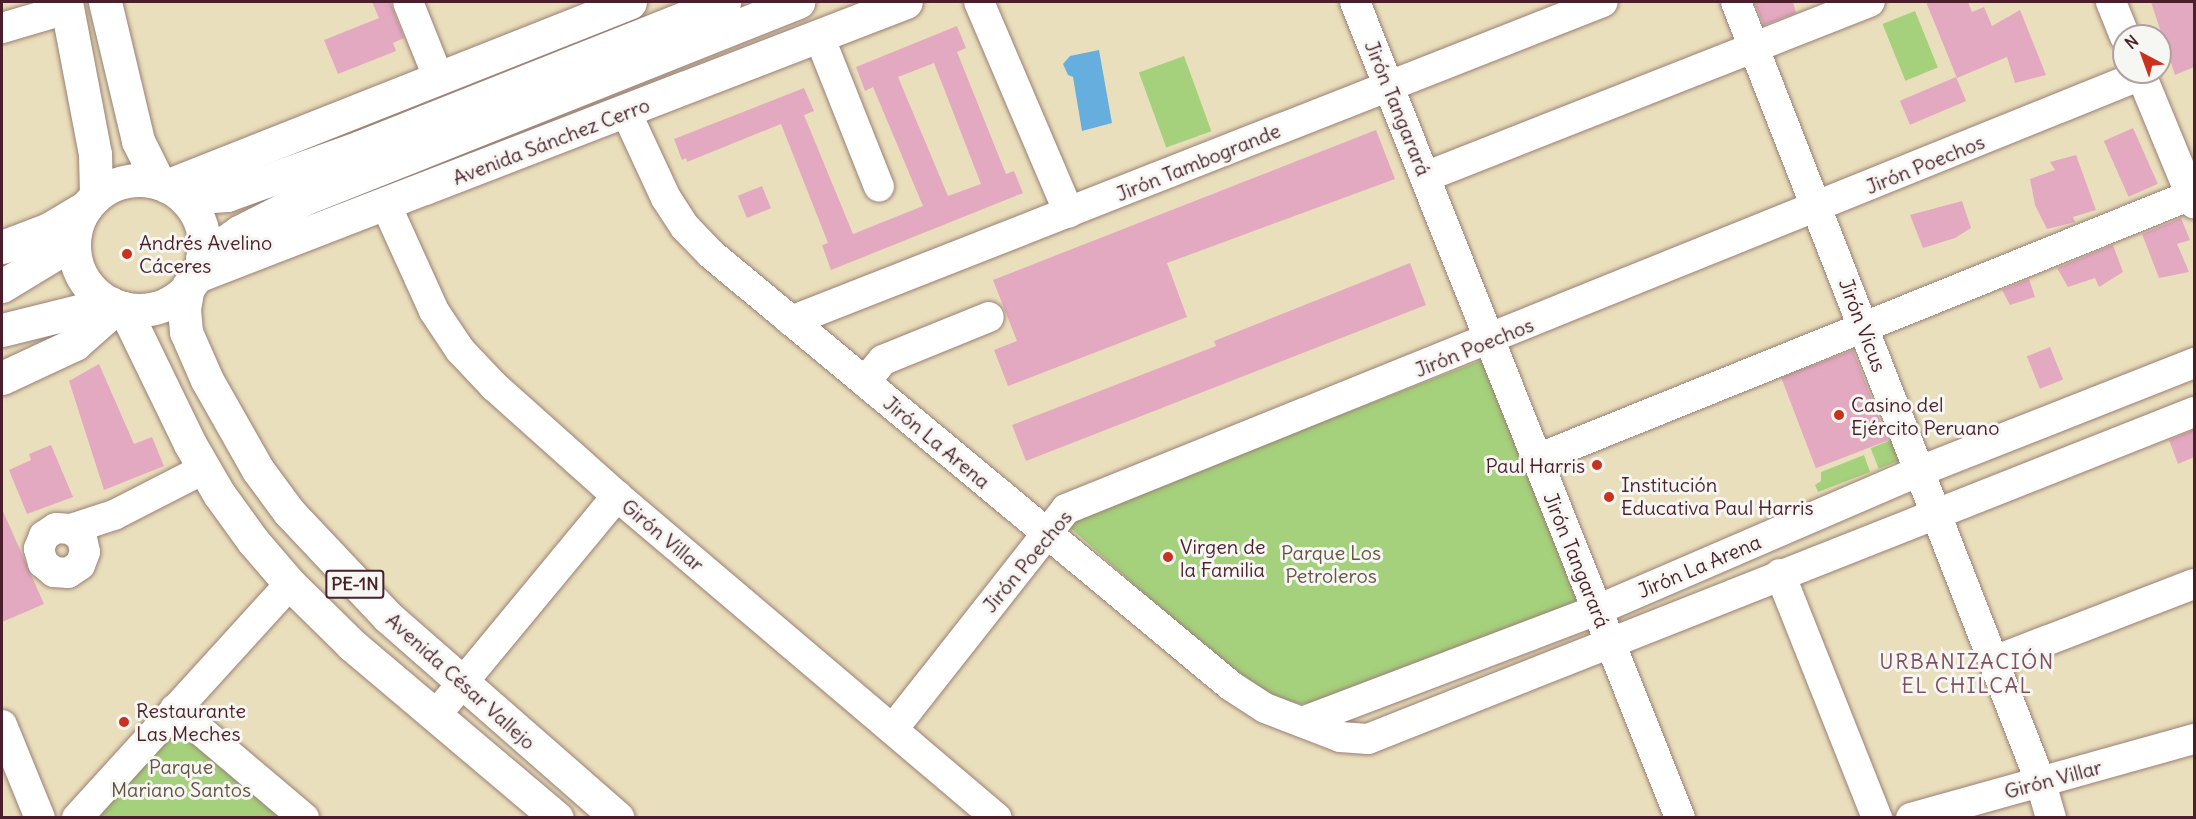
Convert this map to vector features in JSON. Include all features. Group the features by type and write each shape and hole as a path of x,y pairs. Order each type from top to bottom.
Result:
{"main road":[{"path":"2,286 58,252 86,212 98,172 67,5 105,2 138,141 170,189"},
{"path":"170,189 438,77 597,7 630,2"},
{"path":"2,247 86,212 126,181 170,189 227,195 360,147 724,2"},
{"name":"Avenida Sánchez Cerro","path":"195,274 239,232 306,198 798,2"},
{"name":"Avenida Sánchez Cerro","path":"195,274 535,148 906,2"},
{"path":"360,147 392,96"},
{"path":"429,149 479,151 503,143 535,148"},
{"name":"PE-1N","path":"170,189 201,226 195,274"},
{"name":"PE-1N","path":"86,212 75,257 84,279 118,306"},
{"path":"2,330 118,306 144,309 164,304 195,274"},
{"name":"Avenida César Vallejo","path":"195,274 184,309 186,332 207,380 258,470 331,560 460,684 618,818"},
{"path":"2,378 75,344 118,306"},
{"name":"Avenida César Vallejo","path":"118,306 204,469 253,541 290,584 352,645 556,818"}],"street":[{"path":"408,2 438,77"},
{"path":"979,2 1069,213"},
{"name":"Jirón Tangarará","path":"1355,2 1680,818"},
{"name":"Jirón Tambogrande","path":"791,321 1603,2"},
{"name":"Jirón Vicus","path":"1736,2 1994,661 2041,783 2051,818"},
{"path":"1425,177 1870,2"},
{"path":"2111,2 2120,24"},
{"path":"2,28 67,5"},
{"path":"819,36 879,187"},
{"name":"Jirón Poechos","path":"893,729 1066,509 1490,341 2116,84"},
{"path":"1537,459 1864,325 2193,199 2144,84"},
{"name":"Jirón La Arena","path":"626,112 666,198 686,227 711,254 1231,686 1265,708 1340,737 1368,739 2194,412"},
{"name":"Girón Villar","path":"386,205 434,311 460,350 494,386 617,496 997,818"},
{"path":"865,382 883,360 989,317"},
{"name":"Jirón La Arena","path":"1302,722 1597,610 1920,471 2194,363"},
{"path":"70,529 114,515 204,469"},
{"path":"435,716 617,496"},
{"path":"1780,574 1877,818"},
{"path":"77,818 290,584"},
{"path":"1994,661 2194,584"},
{"path":"175,709 304,818"},
{"path":"2,725 40,818"},
{"name":"Girón Villar","path":"1911,818 2194,742"}],"green space":[{"path":"1915,11 1938,68 1905,81 1883,24"},
{"path":"1184,56 1211,131 1166,148 1139,72"},
{"name":"Parque Los Petroleros","path":"1490,357 1587,608 1359,699 1300,704 1270,697 1244,683 1064,522"},
{"path":"1891,440 1899,460 1879,469 1871,448"},
{"path":"1864,455 1870,472 1818,492 1815,485 1821,481 1821,472"},
{"name":"Parque Mariano Santos","path":"177,722 283,818 92,818"}],"water":[{"path":"1099,50 1112,123 1082,131 1073,77 1068,75 1063,64 1070,56"}],"building":[{"path":"372,2 390,2 404,38 393,43 396,51 338,74 324,40 379,18"},
{"path":"1754,2 1793,2 1796,13 1764,25"},
{"path":"1926,2 1968,2 1972,12 1984,7 1992,26 2020,10 2046,75 2015,83 2007,57 1957,78"},
{"path":"2151,2 2194,2 2194,67 2175,75 2172,66 2172,24 2158,24"},
{"path":"957,26 966,48 957,52 1006,174 1014,171 1023,193 831,270 822,245 828,243 781,124 687,162 686,158 682,160 674,139 804,88 814,111 804,115 853,234 923,206 873,87 865,91 856,67","holes":["934,63 981,184 948,196 898,77"]},
{"path":"1956,77 1966,101 1910,125 1900,101"},
{"path":"2133,128 2158,184 2129,197 2104,141"},
{"path":"1376,130 1395,179 1167,263 1187,317 1008,386 994,350 1017,341 993,280"},
{"path":"2076,155 2096,210 2073,217 2075,222 2047,229 2035,205 2030,179 2055,170 2050,162"},
{"path":"762,186 771,208 747,218 738,196"},
{"path":"1962,201 1971,228 1955,238 1923,248 1910,215"},
{"path":"2181,218 2190,240 2177,244 2189,272 2159,278 2142,234"},
{"path":"2113,245 2123,272 2099,287 2095,278 2068,287 2057,268"},
{"path":"1410,263 1426,305 1026,461 1012,425 1216,346 1214,341"},
{"path":"2029,279 2035,297 2010,305 2002,290"},
{"path":"2050,347 2063,379 2040,389 2027,356"},
{"name":"Casino del Ejército Peruano","path":"1853,350 1888,441 1816,468 1781,378"},
{"path":"99,364 134,444 152,437 164,466 104,490 69,381"},
{"path":"2194,430 2194,457 2178,464 2169,440"},
{"path":"51,445 73,497 27,514 9,470 31,460 29,454"},
{"path":"2,509 44,604 2,622"}],"place":[{"name":"Andrés Avelino Cáceres","path":"127,254"},
{"name":"Casino del Ejército Peruano","path":"1839,415"},
{"name":"Paul Harris","path":"1597,465"},
{"name":"Institución Educativa Paul Harris","path":"1609,497"},
{"name":"Virgen de la Familia","path":"1168,557"},
{"name":"Restaurante Las Meches","path":"124,722"}],"district":[{"name":"URBANIZACIÓN EL CHILCAL","path":"1967,674"}]}
